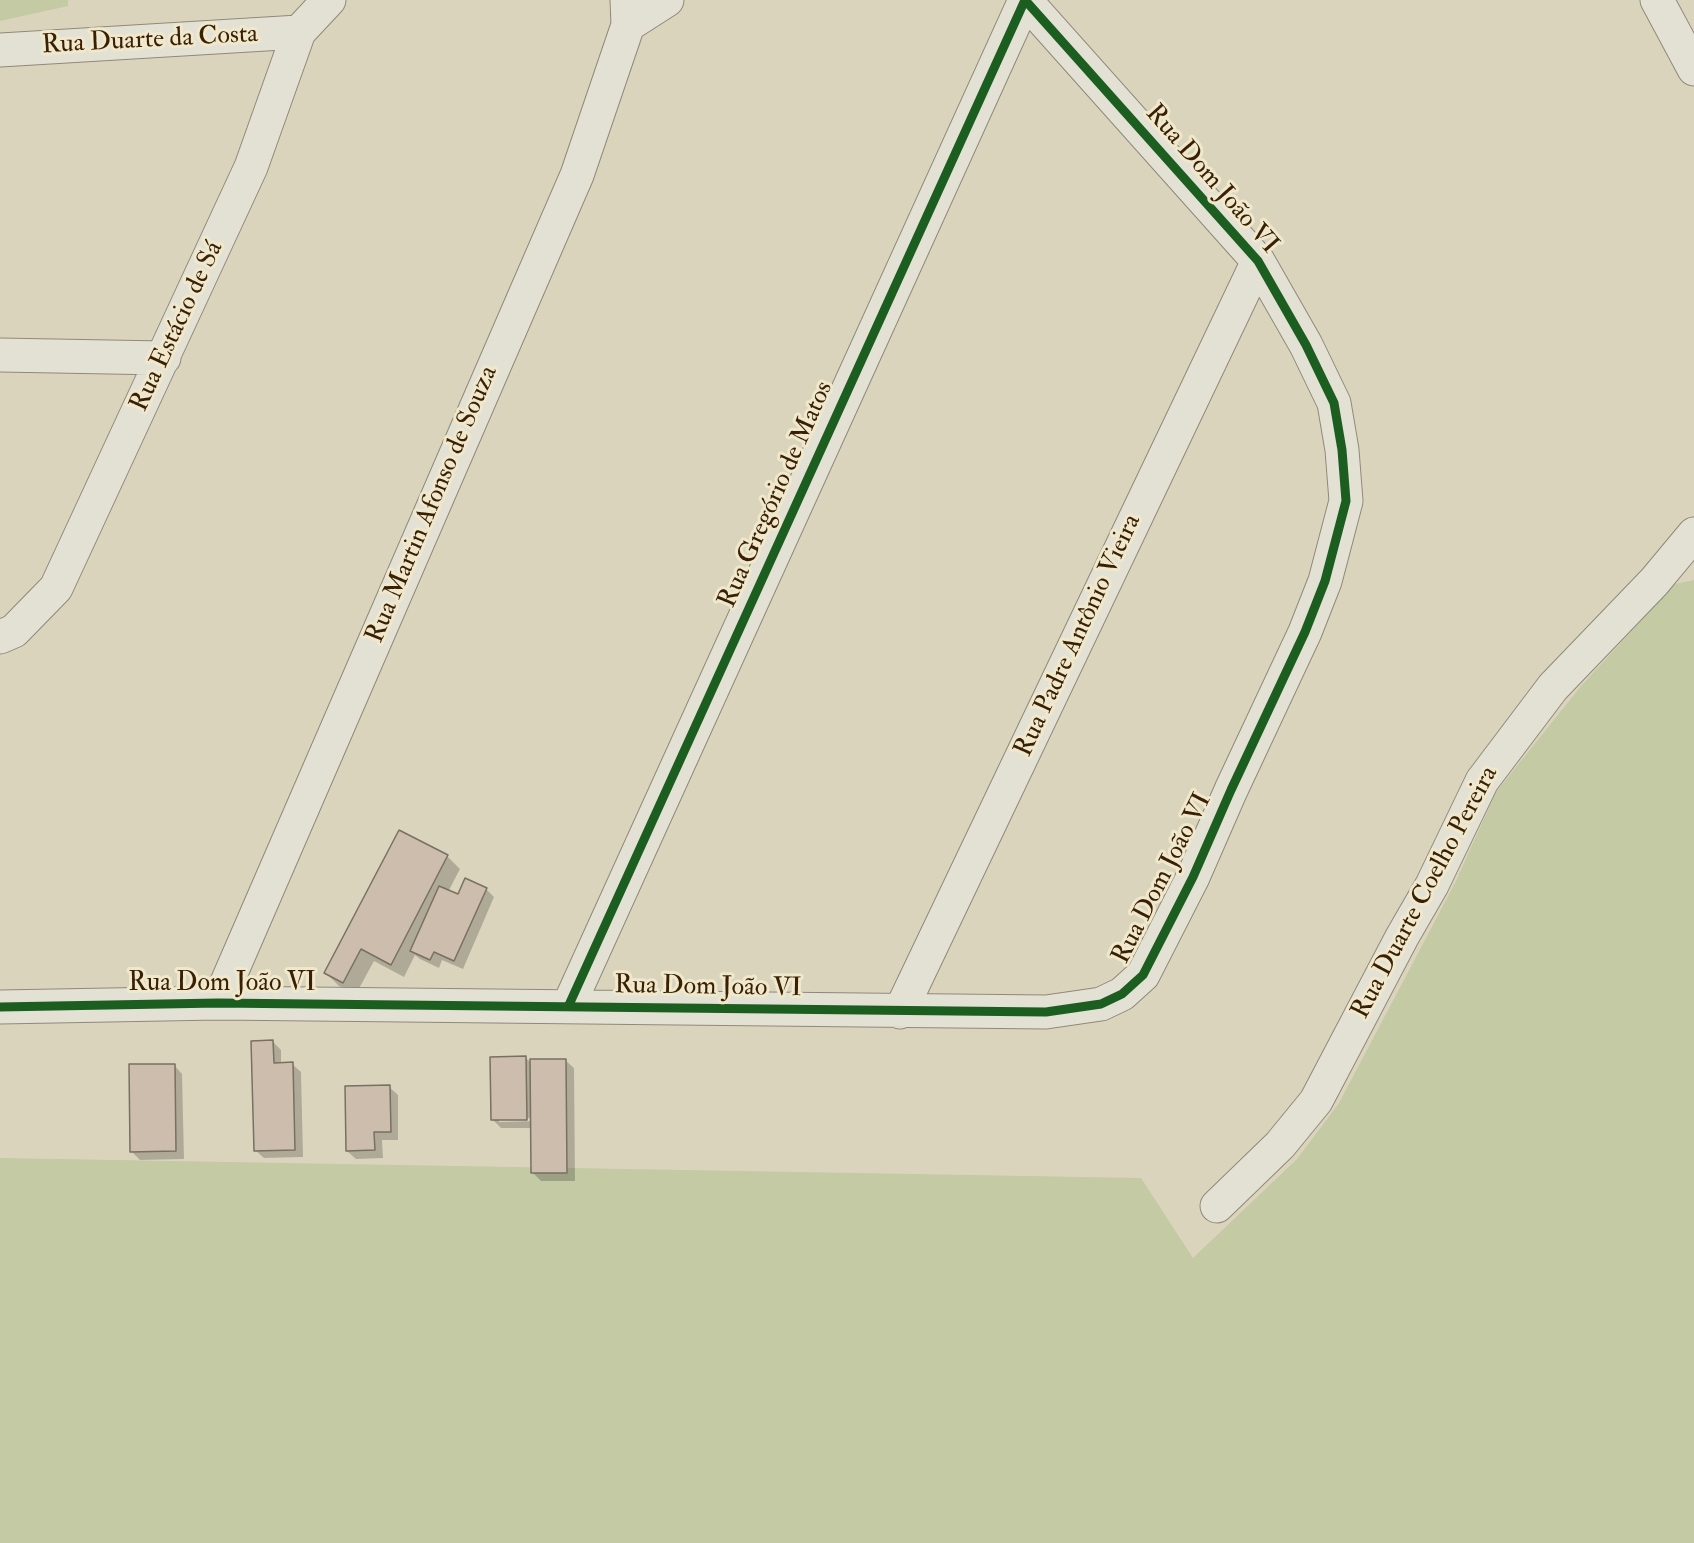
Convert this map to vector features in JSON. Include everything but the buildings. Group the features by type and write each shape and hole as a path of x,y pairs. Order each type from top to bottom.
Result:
{"street":[{"name":"Rua Estácio de Sá","path":"0,637 14,631 56,588 251,167 299,32 329,0"},
{"path":"627,13 667,0"},
{"name":"Rua Dom João VI","path":"0,1007 218,1003 1046,1012 1101,1004 1122,994 1143,975 1193,877 1305,632 1325,581 1346,501 1342,450 1334,403 1306,345 1258,261 1025,0"},
{"name":"Rua Gregório de Matos","path":"568,1007 1025,0"},
{"path":"1657,0 1694,69"},
{"name":"Rua Martin Afonso de Souza","path":"218,1003 577,175 627,13"},
{"name":"Rua Duarte da Costa","path":"0,50 299,32"},
{"name":"Rua Padre Antônio Vieira","path":"900,1012 1258,261"},
{"path":"0,355 164,358"},
{"name":"Rua Duarte Coelho Pereira","path":"1217,1206 1280,1146 1316,1101 1402,937 1432,885 1482,781 1553,687 1654,582 1694,534"}],"green space":[{"path":"0,0 68,0 68,6 0,21"},
{"path":"1694,580 1694,1543 0,1543 0,1158 1141,1178 1193,1258 1297,1159 1339,1103 1455,883 1496,792 1581,686 1675,584"}],"cycle path":[{"path":"0,1007 218,1003 1046,1012 1101,1004 1122,994 1143,975 1193,877 1305,632 1325,581 1346,501 1342,450 1334,403 1306,345 1258,261 1025,0"},
{"path":"568,1007 1025,0"}]}
